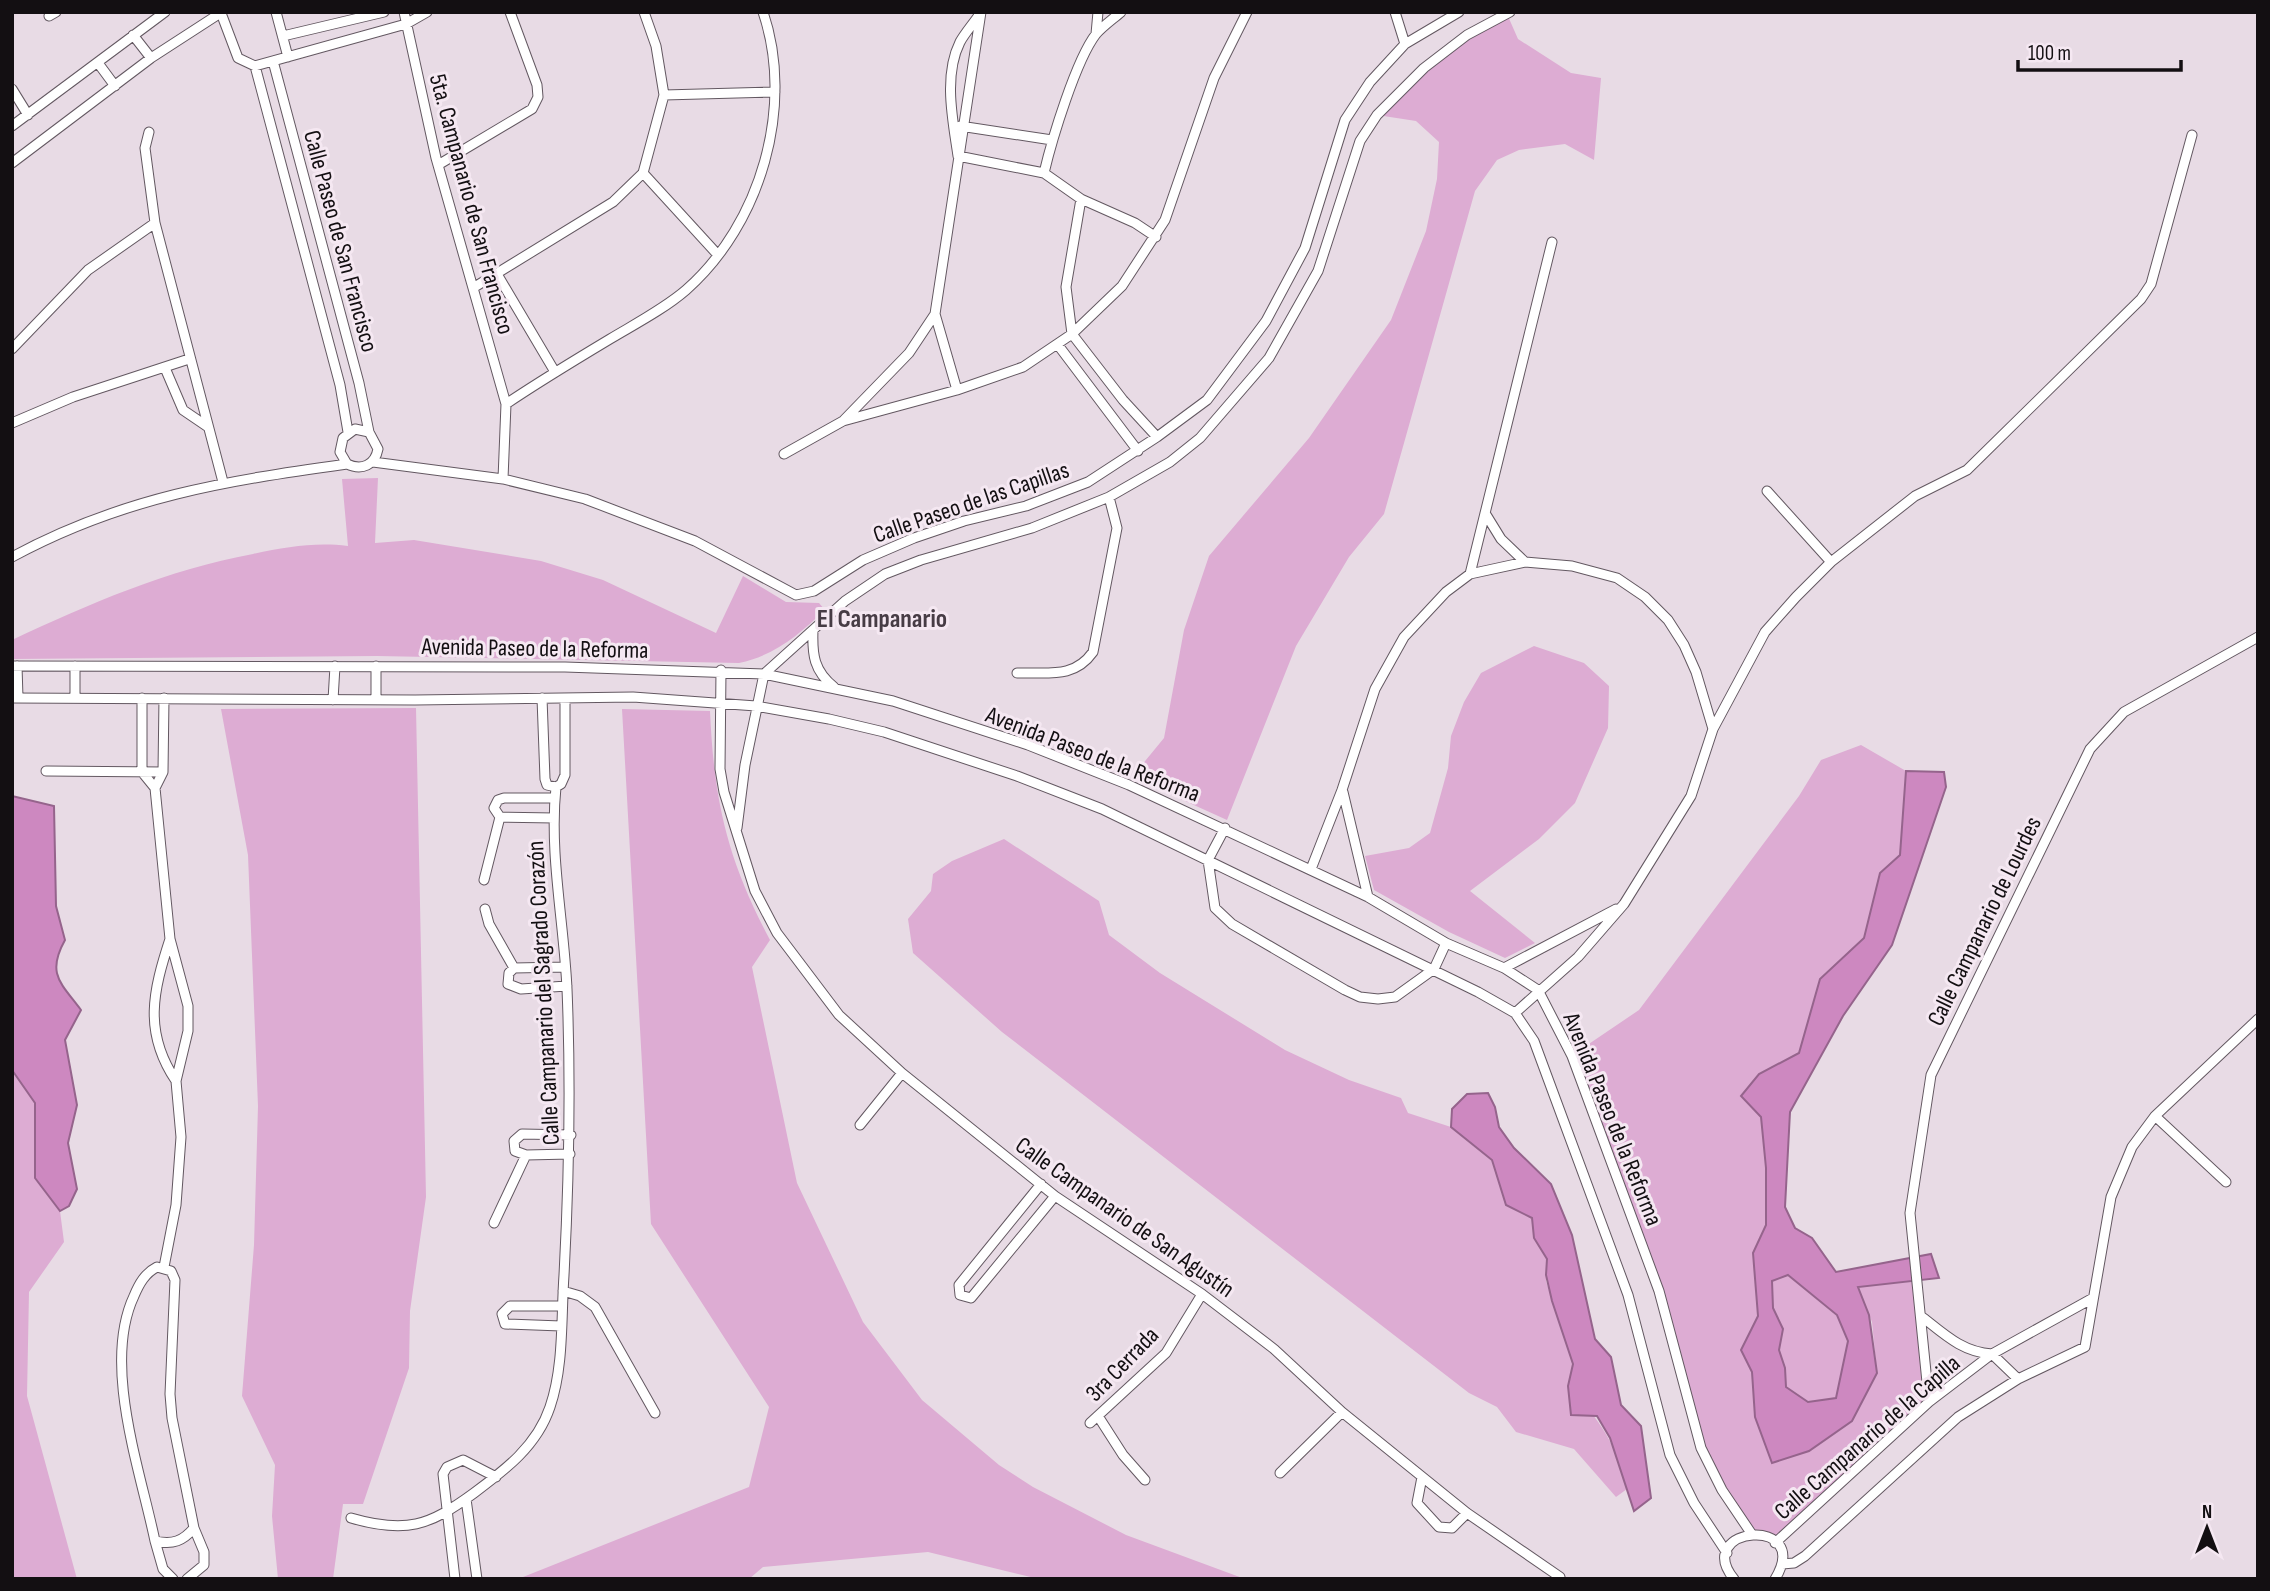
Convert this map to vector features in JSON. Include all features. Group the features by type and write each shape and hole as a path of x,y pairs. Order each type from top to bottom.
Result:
{"street":[{"path":"12,126 165,12"},
{"path":"276,12 288,57"},
{"path":"283,36 384,12"},
{"name":"5ta. Campanario de San Francisco","path":"404,12 438,165 506,404 503,479"},
{"path":"438,165 532,110 538,97 537,85 510,12"},
{"path":"473,288 613,202 643,173 664,95 656,46 644,12"},
{"path":"506,404 686,290 718,255 743,219 771,138 775,92 770,33 764,12"},
{"path":"1044,173 1052,140 1096,34 1098,12"},
{"path":"1096,34 1121,12"},
{"path":"784,454 843,421 957,390 1023,367 1072,334 1122,286 1156,237 1165,220 1214,78 1247,12"},
{"path":"1395,12 1405,44"},
{"name":"Calle Paseo de las Capillas","path":"503,479 585,499 636,516 747,567 787,592 802,594 828,583 863,560 914,538 964,521 1026,506 1088,482 1138,451 1207,400 1266,321 1305,248 1345,120 1370,82 1405,44 1459,12"},
{"path":"764,674 845,601 885,574 921,560 1032,528 1110,497 1170,462 1200,438 1269,358 1318,271 1360,141 1377,114 1424,68 1467,35 1510,12"},
{"path":"12,163 151,58 222,13 238,58 255,66 407,24 424,13"},
{"path":"958,156 951,95 959,43 981,13"},
{"path":"957,390 936,314 981,13"},
{"path":"133,35 151,58"},
{"name":"Calle Paseo de San Francisco","path":"274,61 369,432"},
{"path":"98,63 116,86"},
{"name":"Calle Paseo de San Francisco","path":"255,66 341,386 348,432"},
{"path":"12,89 27,115"},
{"path":"664,95 775,92"},
{"path":"953,126 1052,140"},
{"path":"149,132 145,148 155,223 223,482"},
{"path":"1515,1013 1578,957 1624,904 1691,796 1713,729 1765,632 1831,562 1915,496 1967,470 2141,299 2151,284 2192,135"},
{"path":"958,156 1044,173 1081,198 1135,223 1156,237"},
{"path":"643,173 718,255"},
{"path":"1081,198 1066,287 1072,334 1122,400 1157,437"},
{"path":"12,349 88,270 155,223"},
{"path":"302,244 320,240"},
{"path":"1470,574 1552,242"},
{"path":"497,274 555,372"},
{"path":"843,421 901,362 936,314"},
{"path":"1058,345 1138,451"},
{"path":"12,423 73,397 189,359"},
{"path":"165,368 183,410 208,427"},
{"path":"347,464 342,459 340,444 348,432 362,429 369,432 378,449 373,462"},
{"path":"12,557 108,514 223,482 347,464 361,468 373,462 503,479"},
{"path":"1767,491 1831,562"},
{"path":"1017,673 1070,671 1084,665 1093,652 1117,528 1116,512 1110,497"},
{"path":"1485,513 1502,539 1525,562"},
{"path":"1311,869 1342,790 1375,689 1404,637 1431,606 1470,574 1525,562 1572,566 1617,578 1645,597 1668,620 1684,645 1696,672 1713,729"},
{"path":"813,629 814,662 822,677 836,688"},
{"name":"Calle Campanario de Lourdes","path":"1929,1402 1910,1213 1931,1075 2090,749 2124,712 2258,638"},
{"path":"14,666 15,698"},
{"name":"Avenida Paseo de la Reforma","path":"14,666 376,666 721,670 764,674 893,701 1028,745 1129,785 1368,897 1446,943 1504,968 1538,990 1572,1056 1659,1291 1700,1448 1722,1490 1751,1533"},
{"path":"75,666 75,698"},
{"path":"333,700 335,666"},
{"path":"376,666 376,700"},
{"name":"Calle Campanario de San Agustín","path":"721,670 718,702 723,792 755,891 777,933 839,1015 902,1073 1055,1196 1202,1294 1274,1349 1342,1412 1467,1513 1560,1577"},
{"name":"Calle Campanario de San Agustín","path":"737,830 756,706 764,674"},
{"name":"Avenida Paseo de la Reforma","path":"15,698 376,700 633,697 756,706 884,732 1017,776 1102,809 1434,969 1515,1013 1534,1041 1628,1294 1670,1455 1694,1503 1727,1553 1726,1564 1734,1579"},
{"path":"142,698 142,772 155,788"},
{"path":"164,698 163,772 155,788 170,939 188,1006 188,1031 176,1081 181,1137 176,1205 164,1267"},
{"name":"Calle Campanario del Sagrado Corazón","path":"542,698 545,779 555,792"},
{"name":"Calle Campanario del Sagrado Corazón","path":"351,1518 400,1528 421,1525 447,1512 496,1477 535,1438 550,1407 561,1326 571,1135 567,986 554,818 555,792 565,775 565,698"},
{"path":"46,771 163,772"},
{"path":"1342,790 1368,897"},
{"path":"484,880 500,817 494,808 498,800 555,792"},
{"path":"500,817 554,818"},
{"path":"1224,828 1208,860 1215,908 1232,924 1360,997 1395,997 1434,969 1446,943"},
{"path":"1504,968 1624,904"},
{"path":"485,909 489,924 514,968"},
{"path":"170,939 154,998 154,1021 157,1044 176,1081"},
{"path":"514,968 565,967"},
{"path":"514,968 508,978 508,984 513,988 567,986"},
{"name":"Calle Campanario de la Capilla","path":"1782,1564 1794,1563 1805,1556 1958,1418 2018,1379 2081,1351 2088,1340 2111,1197 2118,1173 2132,1147 2155,1116 2258,1019"},
{"path":"860,1125 902,1073"},
{"path":"2155,1116 2226,1182"},
{"path":"570,1154 526,1155 515,1151 514,1141 518,1136 571,1135"},
{"path":"494,1223 526,1155"},
{"path":"1041,1184 959,1285 960,1295 971,1298 1055,1196"},
{"path":"173,1579 163,1569 119,1365 124,1317 137,1289 150,1270 164,1267 171,1270 175,1280 170,1394 172,1418 194,1528 205,1559 204,1565 187,1579"},
{"path":"563,1291 580,1296 595,1307 656,1413"},
{"name":"3ra Cerrada","path":"1090,1423 1166,1353 1202,1294"},
{"name":"Calle Campanario de la Capilla","path":"1775,1543 1929,1402 1992,1354 2094,1298"},
{"path":"561,1326 505,1324 502,1314 510,1306 562,1306"},
{"path":"1921,1316 1961,1347 1977,1353 1992,1354 2018,1379"},
{"path":"1280,1473 1342,1412"},
{"path":"1098,1416 1123,1455 1144,1480"},
{"path":"455,1579 443,1482 447,1467 463,1460 496,1477"},
{"path":"1422,1477 1417,1503 1439,1527 1452,1528 1467,1513"},
{"path":"466,1499 477,1579"},
{"path":"156,1541 176,1542 194,1528"},
{"path":"1727,1553 1741,1536 1760,1533 1780,1550 1782,1564 1775,1579"}],"shaded area":[{"path":"1507,14 1518,39 1571,73 1601,78 1594,160 1565,144 1519,150 1497,160 1475,191 1384,514 1349,557 1296,646 1227,820 1132,777 1164,738 1184,630 1209,556 1309,438 1391,320 1426,231 1437,179 1439,142 1416,121 1377,115 1424,68"},
{"path":"378,478 375,543 414,540 541,561 603,580 716,633 743,576 786,602 819,603 825,610 796,636 775,649 739,663 377,656 12,659 12,640 71,613 160,578 277,549 312,545 348,546 342,479"},
{"path":"1534,646 1584,663 1609,686 1608,728 1575,803 1539,839 1470,891 1535,943 1505,958 1449,932 1374,890 1365,856 1409,848 1430,833 1448,768 1451,736 1464,702 1481,673"},
{"path":"416,708 426,1197 410,1311 409,1368 363,1504 343,1504 333,1579 278,1579 272,1516 275,1465 242,1396 254,1245 258,1106 248,855 221,709"},
{"path":"622,709 710,711 715,773 725,829 743,883 770,940 752,967 797,1183 863,1322 922,1400 999,1465 1033,1487 1126,1535 1245,1579 1039,1579 928,1552 763,1567 749,1579 518,1579 749,1487 769,1407 651,1224"},
{"path":"1861,745 1906,771 1900,855 1880,873 1864,938 1820,979 1799,1053 1759,1074 1766,1168 1766,1225 1753,1253 1758,1316 1741,1350 1752,1372 1755,1417 1772,1463 1809,1451 1877,1373 1872,1322 1858,1287 1917,1281 1928,1400 1774,1541 1751,1533 1701,1444 1690,1391 1574,1054 1639,1010 1799,796 1821,760"},
{"path":"1906,771 1944,772 1946,787 1892,945 1843,1016 1790,1112 1785,1207 1795,1228 1812,1238 1836,1272 1931,1254 1939,1278 1858,1287 1869,1315 1877,1373 1852,1421 1809,1451 1772,1463 1755,1417 1752,1372 1741,1350 1758,1316 1753,1253 1766,1225 1766,1168 1761,1117 1741,1096 1759,1074 1799,1053 1820,979 1864,938 1880,873 1900,855","holes":["1788,1275 1837,1315 1848,1341 1836,1398 1808,1402 1786,1387 1785,1368 1779,1350 1783,1329 1773,1308 1772,1281"]},
{"path":"12,796 54,806 56,906 65,940 59,952 56,970 62,985 81,1010 65,1040 77,1105 68,1143 77,1189 69,1206 60,1211 35,1178 35,1103 12,1070"},
{"path":"1004,839 1099,901 1109,935 1160,973 1285,1050 1349,1080 1401,1098 1408,1113 1451,1127 1492,1160 1506,1205 1532,1218 1534,1238 1547,1259 1546,1281 1573,1364 1568,1386 1589,1410 1612,1445 1627,1489 1616,1497 1574,1449 1516,1432 1497,1407 1469,1393 1002,1032 913,953 908,919 931,891 933,874 952,861"},
{"path":"12,1070 35,1103 35,1178 60,1211 64,1242 29,1292 27,1396 77,1579 12,1579"},
{"path":"1488,1093 1495,1107 1499,1127 1514,1148 1551,1184 1572,1235 1595,1339 1611,1357 1621,1405 1641,1426 1651,1498 1634,1511 1610,1438 1597,1416 1571,1415 1568,1386 1573,1364 1552,1301 1546,1275 1547,1259 1534,1238 1532,1218 1506,1205 1492,1160 1451,1127 1452,1109 1467,1094"},
{"path":"1788,1275 1837,1315 1848,1341 1836,1398 1808,1402 1785,1387 1785,1368 1779,1350 1783,1329 1773,1308 1772,1281"}],"district":[{"name":"El Campanario","path":"882,618"}]}
